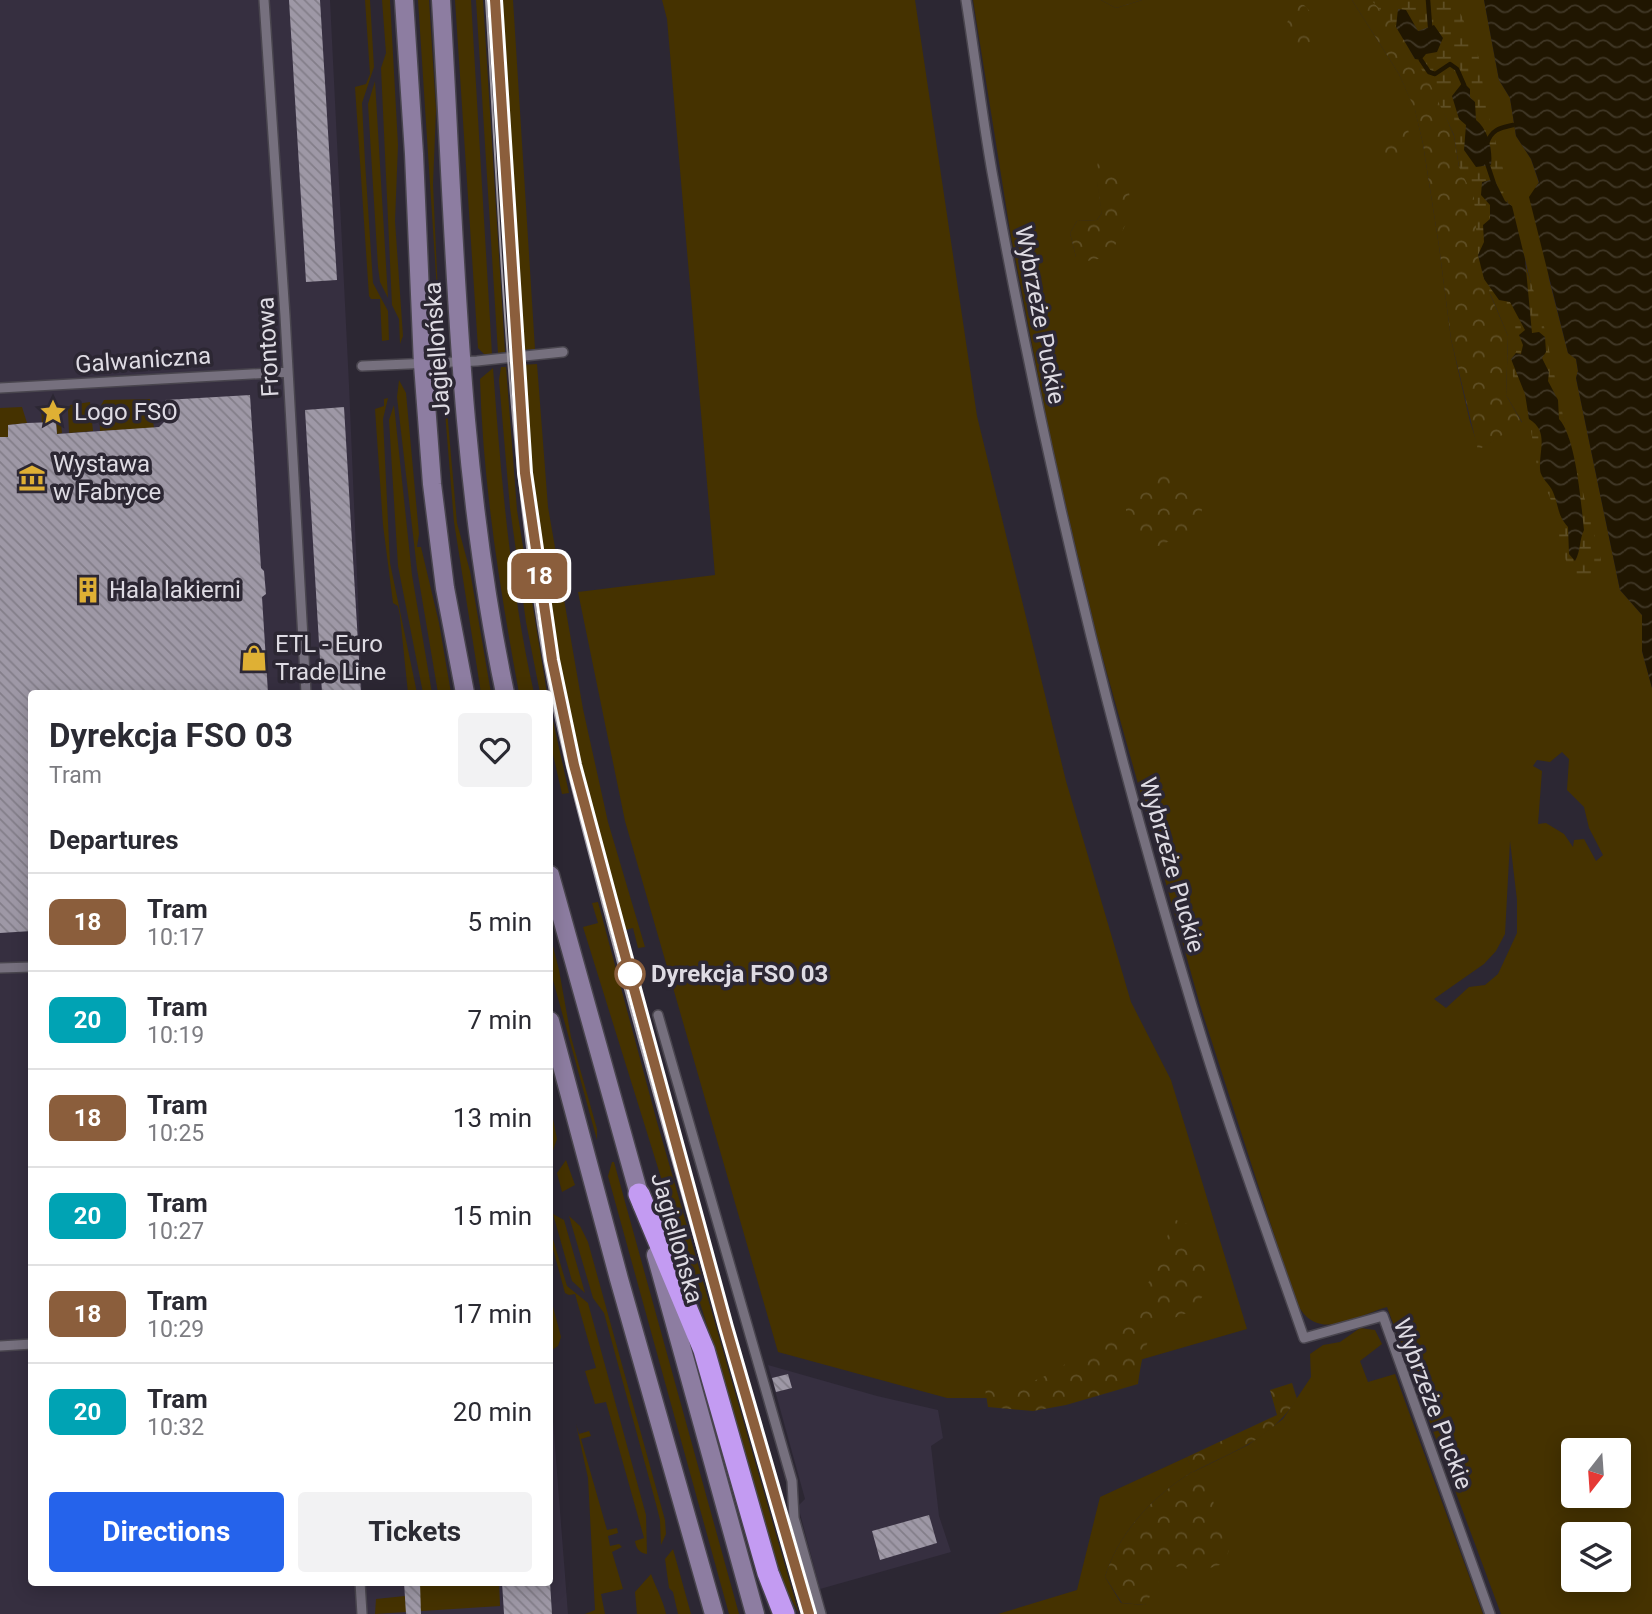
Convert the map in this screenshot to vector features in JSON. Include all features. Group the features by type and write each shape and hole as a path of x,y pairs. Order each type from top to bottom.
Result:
{"highway":[{"path":"639,1194 704,1350 768,1573 784,1614"}],"main road":[{"name":"Jagiellońska","path":"404,0 423,363 433,497 445,588 464,690"},
{"name":"Jagiellońska","path":"441,0 461,362 485,586 504,690"},
{"name":"Jagiellońska","path":"553,886 755,1614"},
{"path":"553,1032 618,1279 714,1614"}],"lane":[{"name":"Frontowa","path":"264,0 306,690"},
{"name":"Wybrzeże Puckie","path":"966,0 992,169 1041,425 1098,666 1193,1011 1304,1338 1383,1316 1490,1614"},
{"path":"362,366 461,362 563,352"},
{"name":"Galwaniczna","path":"0,388 288,372"},
{"path":"0,968 28,967"},
{"path":"658,1014 789,1469 794,1518 821,1614"},
{"path":"0,1346 28,1344"},
{"path":"360,1586 362,1614"}],"shaded area":[{"path":"0,0 330,0 362,690 28,690 28,1586 553,1586 553,1421 568,1614 0,1614"},
{"path":"768,1365 938,1410 943,1438 931,1446 939,1516 951,1552 820,1589 798,1506 805,1499"}],"green space":[{"path":"365,0 370,0 374,67 362,103 373,283 388,311 389,340 382,341 380,299 371,299 369,296 355,87 366,84 370,74"},
{"path":"382,0 390,0 398,145 395,221 403,336 400,344 399,319 392,305 381,68 386,53"},
{"path":"418,0 429,0 436,110 433,184 440,337"},
{"path":"455,0 471,0 492,354 484,354 478,348"},
{"path":"476,0 483,0 505,352 498,353"},
{"path":"499,0 513,0 535,349 520,350"},
{"path":"662,0 915,0 977,416 1066,781 1131,1002 1171,1080 1247,1329 1008,1398 947,1398 778,1352 625,821 578,592 715,575 667,19"},
{"path":"973,0 1101,0 1116,8 1142,0 1352,0 1399,74 1415,109 1439,246 1451,339 1479,449 1522,422 1506,395 1508,336 1484,279 1516,310 1529,419 1565,426 1525,259 1446,0 1484,0 1499,80 1510,98 1516,136 1531,159 1539,183 1549,279 1568,353 1576,359 1576,378 1620,590 1642,615 1642,651 1652,688 1652,1614 1501,1614 1387,1307 1330,1325 1309,1319 1298,1306 1200,1005 1098,641 1052,447 1011,237","holes":["1096,174 1109,257 1076,257 1070,233 1077,221 1097,220 1102,213","1562,752 1569,759 1567,790 1584,807 1589,828 1603,855 1596,861 1584,839 1574,840 1573,847 1564,834 1546,823 1538,824 1542,771 1533,766 1537,760 1550,762","1510,841 1517,900 1517,933 1498,974 1485,985 1469,987 1446,1008 1434,999 1484,964 1496,951 1505,934"]},
{"path":"1101,0 1142,0 1116,8"},
{"path":"1352,0 1387,0 1397,27 1415,59 1421,59 1454,136 1459,167 1482,182 1478,255 1490,294 1508,336 1506,395 1522,423 1478,450 1451,339 1423,144 1415,110 1399,74"},
{"path":"1371,0 1455,0 1479,58 1486,107 1508,187 1507,202 1512,206 1521,252 1542,317 1565,425 1601,560 1596,581 1583,581 1570,572 1556,532 1558,520 1549,495 1539,479 1525,394 1514,385 1511,359 1516,352 1515,316 1490,294 1484,279 1478,255 1474,198 1459,167 1454,135 1430,84 1397,27"},
{"path":"1292,2 1304,5 1316,18 1311,42 1291,44 1284,30 1292,11"},
{"path":"375,81 388,298 380,282 378,267 368,104"},
{"path":"1406,121 1412,146 1406,158 1383,171 1376,158 1395,126"},
{"path":"1099,155 1116,158 1129,186 1130,216 1109,257 1087,261 1076,257 1070,233 1077,221 1097,220 1102,213 1096,174"},
{"path":"537,364 548,507 583,709 608,822 645,947 638,948 633,928 621,931 586,795 548,613 537,542 520,365"},
{"path":"501,367 506,367 517,510 547,690 539,690 526,622 510,508 499,380"},
{"path":"493,368 513,572 533,690 518,690 505,615 485,458 480,379"},
{"path":"399,380 406,393 419,534 417,547 421,547 439,623 450,690 437,690 417,569 397,397"},
{"path":"443,388 457,523 470,571 490,690 481,690 454,522"},
{"path":"388,398 383,419 390,563 416,690 408,690 400,616 398,606 393,603 383,525 375,409 384,406 384,399"},
{"path":"150,399 154,428 100,431 99,409 104,400"},
{"path":"90,402 93,431 69,433 70,405"},
{"path":"59,405 62,433 57,434 56,422 42,423 41,406"},
{"path":"394,405 412,575 431,690 422,690 398,566 389,420"},
{"path":"22,407 27,423 8,425 8,437 0,437 0,408"},
{"path":"1150,472 1171,473 1202,509 1199,527 1159,546 1141,546 1129,523 1126,506 1132,491"},
{"path":"553,721 569,793 562,794 553,754"},
{"path":"598,902 657,1122 799,1614 786,1589 768,1534 710,1335 583,927 598,923 592,903"},
{"path":"553,946 571,1037 597,1129 597,1140 553,980"},
{"path":"553,1119 557,1139 553,1150"},
{"path":"566,1160 575,1185 562,1192 557,1173"},
{"path":"612,1162 739,1614 729,1614 608,1176"},
{"path":"553,1214 564,1220 585,1293 572,1281"},
{"path":"569,1216 580,1226 588,1242 665,1520 666,1534 661,1545 660,1520 604,1313 593,1298"},
{"path":"1173,1219 1187,1224 1193,1247 1214,1270 1207,1288 1193,1309 1162,1323 1151,1336 1144,1351 1138,1384 1066,1405 1033,1411 988,1407 985,1389 1022,1384 1054,1371 1097,1340 1124,1316 1142,1294 1152,1276"},
{"path":"553,1239 567,1286 588,1303 646,1515 647,1554 640,1551 635,1544 635,1541 644,1538 606,1402 595,1404 585,1371 596,1368 575,1294 565,1293 553,1249"},
{"path":"553,1306 561,1337 558,1346 553,1349"},
{"path":"1360,1328 1375,1330 1382,1344 1360,1361 1368,1382 1395,1374 1483,1614 998,1614 1077,1590 1100,1497 1187,1457 1193,1472 1248,1445 1283,1419 1311,1377 1310,1354 1323,1345 1340,1342","holes":["1192,1472 1145,1605 1121,1603 1105,1577 1119,1545 1139,1517 1151,1504"]},
{"path":"1292,1383 1297,1399 1275,1425 1250,1443 1193,1472 1211,1495 1229,1548 1226,1563 1200,1571 1168,1565 1145,1605 1122,1603 1105,1577 1128,1531 1151,1504 1192,1472 1187,1457 1277,1415 1270,1390"},
{"path":"576,1424 579,1434 589,1431 591,1436 581,1439 607,1530 617,1528 618,1533 608,1536 610,1546 619,1544 622,1547 612,1552 623,1589 601,1594 605,1614 585,1614 595,1610 588,1478"},
{"path":"673,1549 691,1614 678,1614 673,1592 669,1588 665,1559"},
{"path":"651,1574 666,1614 637,1614 635,1592"},
{"path":"418,1586 499,1586 500,1606 375,1614 376,1599 405,1596 406,1605"}],"water":[{"path":"1484,0 1652,0 1652,688 1642,651 1642,615 1620,590 1576,378 1576,359 1568,353 1529,197 1539,182 1531,159 1516,136 1510,98 1499,80"},
{"path":"1398,9 1406,10 1418,31 1434,25 1443,38 1437,52 1426,54 1421,60 1415,59 1396,27"},
{"path":"1463,82 1470,89 1470,97 1475,102 1476,120 1489,140 1491,165 1476,167 1464,150 1466,125 1459,119 1452,96"},
{"path":"1494,179 1505,201 1512,206 1525,259 1532,333 1539,332 1545,337 1546,352 1542,358 1549,372 1548,381 1558,400 1559,419 1574,455 1584,530 1575,561 1569,554 1568,527 1560,514 1552,489 1540,472 1541,435 1529,419 1525,394 1511,359 1516,353 1521,354 1523,345 1519,335 1525,330 1510,302 1499,300 1484,279 1478,255 1484,242 1483,225 1490,219 1490,205 1481,195 1482,182"}],"building":[{"path":"289,0 320,0 337,280 306,282"},
{"name":"Hala lakierni","path":"250,395 261,568 264,571 266,594 262,597 268,690 28,690 28,931 0,933 0,437 8,437 8,425 27,423 56,422 57,434 159,427 166,420 165,400"},
{"path":"344,407 361,690 322,690 305,410"},
{"path":"788,1374 792,1388 776,1392 772,1378"},
{"path":"929,1515 937,1543 880,1560 872,1531"},
{"path":"404,1586 420,1586 421,1614 406,1614"},
{"path":"502,1586 550,1586 552,1614 504,1614"}],"waterway":[{"path":"1428,0 1430,26"},
{"path":"1421,60 1429,72 1435,74 1450,64 1457,69 1464,85"},
{"path":"1487,143 1494,132 1513,125"},
{"path":"1487,163 1494,184"}],"tram line":[{"path":"486,0 500,249 513,414 531,579 550,690"},
{"name":"18","path":"495,0 525,473 552,660 574,765 630,974 726,1327 809,1614"},
{"path":"553,704 619,967 802,1614"}],"place":[{"name":"Logo FSO","path":"53,412"},
{"name":"Wystawa w Fabryce","path":"32,478"},
{"name":"Hala lakierni","path":"88,590"},
{"name":"ETL - Euro Trade Line","path":"254,658"},
{"name":"Dyrekcja FSO 03","path":"630,974"}]}
